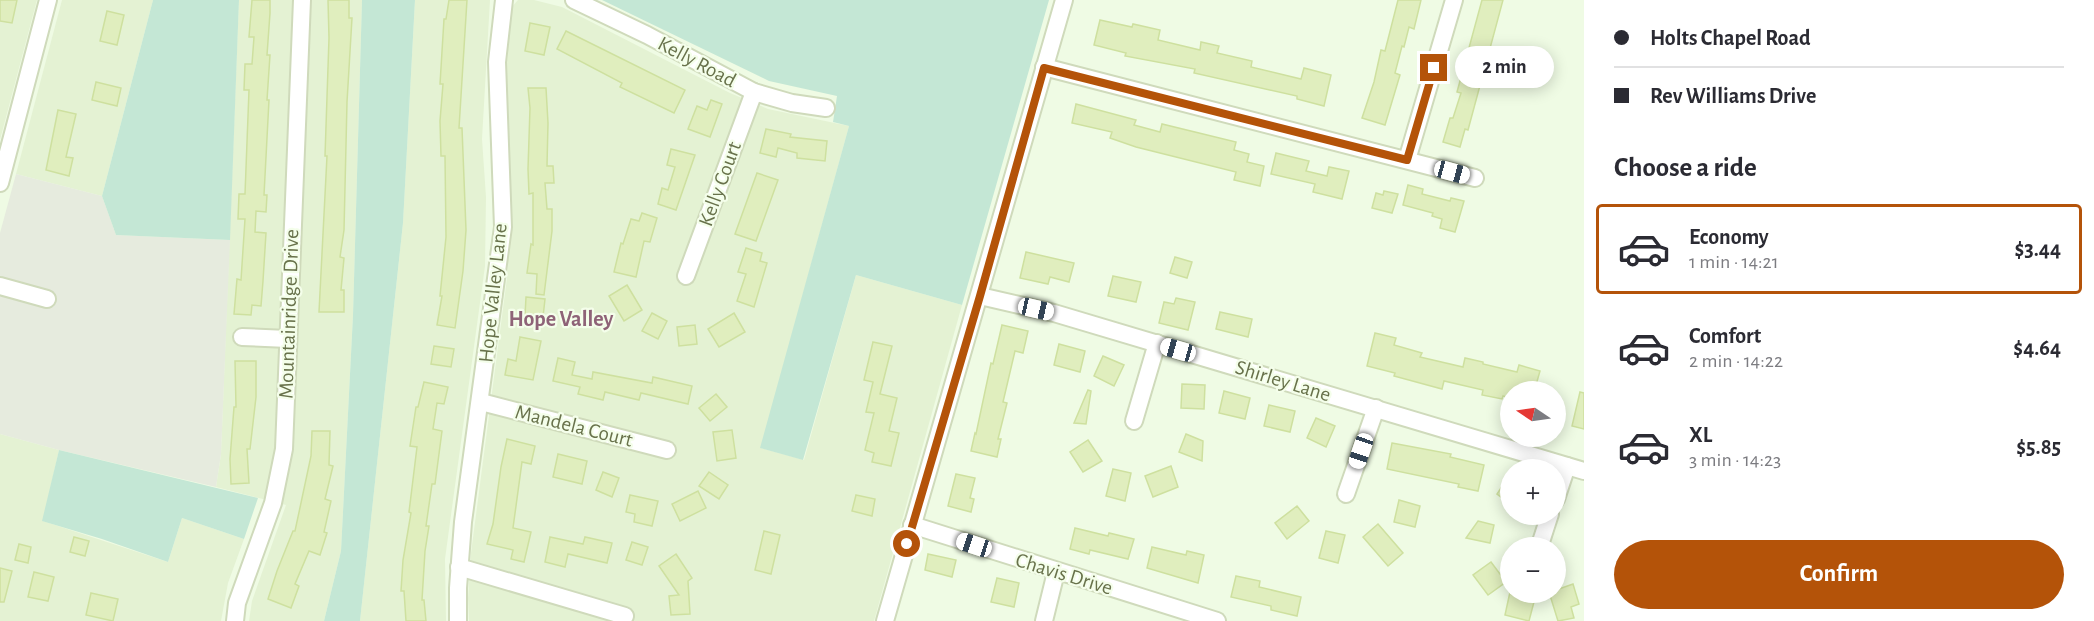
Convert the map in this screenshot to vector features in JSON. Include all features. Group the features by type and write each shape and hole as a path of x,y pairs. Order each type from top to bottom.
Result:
{"street":[{"path":"0,183 48,0"},
{"name":"Mountainridge Drive","path":"235,621 237,603 273,503 284,449 302,0"},
{"name":"Hope Valley Lane","path":"458,621 463,522 503,227 497,62 504,0"},
{"name":"Kelly Road","path":"573,0 647,35 754,92 792,103 826,108"},
{"path":"885,621 1064,0"},
{"path":"1407,160 1454,0"},
{"path":"1044,68 1474,178"},
{"name":"Kelly Court","path":"686,276 754,92"},
{"path":"0,286 47,299"},
{"name":"Shirley Lane","path":"980,296 1054,313 1584,471"},
{"path":"242,337 288,339"},
{"path":"1134,421 1156,343"},
{"name":"Mandela Court","path":"481,402 667,450"},
{"path":"1346,494 1376,408"},
{"name":"Chavis Drive","path":"912,525 1213,620"},
{"path":"459,567 625,616"},
{"path":"1044,621 1056,572"}],"shaded area":[{"path":"0,0 37,0 0,140"},
{"path":"62,0 153,0 102,196 16,174"},
{"path":"153,0 239,0 230,240 116,235 102,196"},
{"path":"239,0 362,0 353,315 341,551 324,621 249,621 252,601 286,505 216,487 221,454"},
{"path":"362,0 415,0 403,223 360,621 324,621 341,551 353,315"},
{"path":"415,0 490,0 482,139 486,197 485,266 445,559 446,621 360,621 403,223"},
{"path":"518,0 534,0 562,7 730,93 768,109 849,126 761,448 804,460 856,275 962,305 874,621 469,621 471,553 507,278 510,201 505,122 506,74 511,8"},
{"path":"602,0 1049,0 962,305 856,275 803,460 760,448 849,126 833,122 837,96 769,81"},
{"path":"16,174 102,196 116,235 230,240 221,454 216,487 0,434 0,233"},
{"path":"0,434 59,450 43,521 168,562 182,518 244,539 228,583 221,621 0,621"},
{"path":"59,450 258,498 244,539 182,518 168,562 42,521"}],"building":[{"path":"0,0 17,0 12,23 0,21"},
{"path":"252,0 270,0 267,55 270,55 264,195 267,195 266,212 256,211 255,232 266,233 263,281 261,306 252,305 251,315 234,314 237,279 241,280 245,219 238,219 239,194 245,194 249,90 244,90 245,64 252,64 254,37 249,37"},
{"path":"328,0 349,0 349,18 352,18 347,102 344,230 340,257 344,258 341,290 344,290 344,312 319,312 327,156 325,156"},
{"path":"449,0 467,0 459,128 462,128 466,230 455,328 437,325 442,296 440,296 446,237 445,156 441,156 440,121 443,84 440,84 444,19 446,19"},
{"path":"1398,0 1421,0 1414,29 1409,27 1404,47 1402,46 1395,73 1400,75 1385,125 1362,118 1374,82 1381,50 1385,51"},
{"path":"1482,0 1503,0 1468,130 1465,129 1460,147 1443,142 1461,93 1457,92"},
{"path":"107,11 124,15 117,45 100,41"},
{"path":"1100,20 1160,30 1158,40 1200,50 1201,42 1219,46 1217,53 1252,61 1251,67 1301,79 1304,68 1331,75 1324,106 1297,99 1297,96 1194,73 1195,69 1125,56 1126,53 1094,45"},
{"path":"530,23 550,27 544,55 525,51"},
{"path":"566,31 685,90 674,113 620,87 622,83 557,49"},
{"path":"96,82 121,88 117,106 92,100"},
{"path":"528,88 546,88 547,166 553,166 554,183 545,183 547,209 552,209 552,231 544,295 536,294 537,274 527,273 531,244 533,245 533,193 529,194 528,169 530,108"},
{"path":"711,100 722,104 710,137 688,129 697,106 707,110"},
{"path":"1076,104 1136,120 1134,125 1160,132 1162,124 1236,142 1234,150 1249,154 1247,162 1264,166 1260,186 1234,180 1236,172 1136,147 1110,138 1112,132 1072,123"},
{"path":"58,110 76,114 66,157 73,158 69,176 46,170"},
{"path":"766,129 791,134 790,137 827,141 825,161 797,158 797,153 778,148 776,157 760,153"},
{"path":"671,149 695,155 676,210 658,204 662,188 668,190 675,167 667,165"},
{"path":"1276,153 1309,161 1306,171 1327,176 1329,167 1349,171 1342,199 1313,192 1315,184 1271,174"},
{"path":"757,173 778,180 756,241 735,234"},
{"path":"1408,185 1423,189 1422,194 1450,201 1451,198 1464,201 1455,232 1440,228 1442,219 1432,216 1433,213 1403,205"},
{"path":"1384,191 1398,194 1392,213 1372,208 1376,193 1383,195"},
{"path":"642,213 657,218 650,242 644,241 636,277 614,272 621,243 623,244 631,219 639,221"},
{"path":"746,248 762,253 760,261 767,263 754,307 737,301 746,274 738,272"},
{"path":"1026,252 1074,263 1069,282 1050,277 1048,284 1020,278"},
{"path":"1175,257 1192,262 1187,278 1170,273"},
{"path":"1113,276 1141,282 1136,302 1108,296"},
{"path":"627,285 642,310 624,321 609,296"},
{"path":"526,297 545,299 543,317 525,316"},
{"path":"1176,298 1195,302 1188,330 1159,323 1164,302 1174,304"},
{"path":"1220,312 1252,319 1248,337 1216,329"},
{"path":"652,313 667,321 658,339 642,331"},
{"path":"734,313 745,332 719,347 708,329"},
{"path":"695,325 697,344 679,346 677,327"},
{"path":"1002,325 1028,331 1023,353 1015,351 1003,402 1007,403 998,439 1001,439 997,457 971,451"},
{"path":"1375,333 1396,338 1394,345 1422,353 1420,357 1463,367 1465,358 1517,372 1519,365 1540,371 1537,381 1500,381 1500,399 1482,395 1483,390 1444,381 1442,389 1367,366"},
{"path":"520,337 541,341 533,380 505,375 508,359 516,361"},
{"path":"873,342 892,346 880,394 897,398 889,431 899,433 891,466 872,462 874,453 865,450 874,413 866,412 873,382 864,380"},
{"path":"1059,344 1085,351 1080,372 1054,365"},
{"path":"434,346 454,349 451,367 431,364"},
{"path":"1103,356 1124,365 1114,386 1094,376"},
{"path":"558,358 575,362 572,375 592,379 593,372 652,383 653,377 692,386 688,404 641,393 639,400 605,392 603,400 578,394 580,387 553,381"},
{"path":"235,361 256,361 256,397 250,449 247,449 249,483 231,484 230,459 234,407 236,407"},
{"path":"424,382 448,387 444,404 437,403 433,429 442,431 435,484 432,484 426,526 429,526 422,600 424,600 426,621 406,621 404,591 401,591 417,447 410,446 416,407 418,407"},
{"path":"1182,384 1205,385 1204,409 1181,408"},
{"path":"1088,390 1091,391 1086,424 1074,423"},
{"path":"1224,391 1250,398 1245,419 1219,413"},
{"path":"1580,392 1584,393 1584,429 1572,426"},
{"path":"716,394 727,407 710,421 699,408"},
{"path":"1269,405 1295,411 1290,432 1264,426"},
{"path":"1316,418 1335,426 1326,447 1307,438"},
{"path":"732,430 736,458 717,461 713,432"},
{"path":"312,431 330,431 329,465 333,466 325,499 331,501 324,532 327,533 320,555 309,551 295,584 299,586 291,608 268,599 277,571 293,531 295,531 311,456"},
{"path":"1186,434 1203,441 1202,461 1179,452"},
{"path":"507,439 535,446 531,464 522,462 513,528 531,532 524,562 511,559 513,550 487,544 493,524"},
{"path":"1088,440 1102,461 1083,472 1070,452"},
{"path":"1392,443 1451,454 1450,457 1484,465 1478,491 1458,487 1459,484 1387,469"},
{"path":"558,454 587,461 582,484 553,477"},
{"path":"1171,466 1178,487 1153,497 1145,476"},
{"path":"1113,469 1131,473 1125,501 1106,496"},
{"path":"603,472 619,478 612,497 596,490"},
{"path":"709,472 728,485 719,499 699,486"},
{"path":"956,474 975,478 970,498 974,499 971,512 948,506"},
{"path":"698,491 706,508 680,521 672,504"},
{"path":"630,495 658,501 652,526 634,522 635,514 626,512"},
{"path":"856,495 875,499 872,516 852,511"},
{"path":"1399,500 1420,506 1415,527 1394,522"},
{"path":"1297,506 1309,521 1287,539 1275,523"},
{"path":"1478,521 1494,525 1490,543 1466,538"},
{"path":"1378,524 1403,553 1388,566 1363,537"},
{"path":"1075,528 1108,536 1109,533 1134,539 1128,559 1090,550 1089,554 1070,549"},
{"path":"764,531 780,535 771,574 755,570"},
{"path":"1326,531 1345,535 1338,563 1319,558"},
{"path":"74,537 89,541 85,556 70,552"},
{"path":"550,537 583,544 585,537 612,543 607,563 568,554 565,567 545,562"},
{"path":"632,542 648,547 642,565 626,560"},
{"path":"19,544 31,547 28,563 15,560"},
{"path":"1152,547 1186,555 1187,551 1204,555 1198,583 1147,568"},
{"path":"676,554 692,578 688,581 690,614 671,615 669,596 679,595 659,566"},
{"path":"928,554 956,560 952,577 925,570"},
{"path":"1491,562 1500,574 1500,586 1488,595 1473,575"},
{"path":"0,568 12,571 4,602 0,602"},
{"path":"34,572 54,577 48,601 28,597"},
{"path":"1236,576 1260,581 1259,587 1301,597 1297,616 1271,610 1271,606 1231,597"},
{"path":"997,578 1019,583 1014,607 991,602"},
{"path":"1573,584 1579,604 1571,607 1574,618 1558,621 1552,603 1566,603 1566,586"},
{"path":"91,593 118,599 113,621 86,615"},
{"path":"1508,603 1534,603 1529,621 1505,615"}],"district":[{"name":"Hope Valley","path":"561,319"}],"route":[{"path":"907,544 1044,68 1407,160 1434,68"}]}
